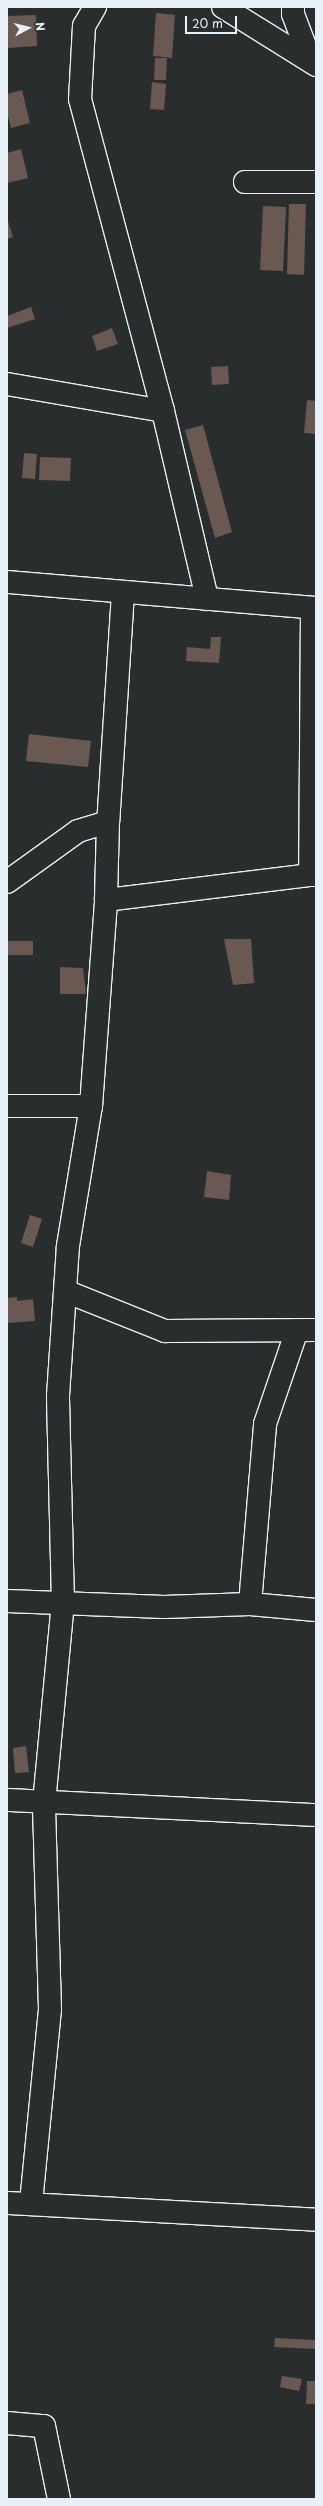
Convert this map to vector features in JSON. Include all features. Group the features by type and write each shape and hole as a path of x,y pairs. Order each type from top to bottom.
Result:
{"street":[{"path":"95,7 84,26 80,99 163,411 206,600"},
{"path":"224,7 314,63"},
{"path":"293,7 314,63"},
{"path":"245,182 316,182"},
{"path":"7,384 163,411"},
{"path":"7,582 314,608 313,875 106,900"},
{"path":"31,2203 50,2009 44,1803 63,1603 58,1396 68,1246 91,1106 106,900 108,822 123,593"},
{"path":"7,882 78,831 108,822"},
{"path":"7,1106 91,1106"},
{"path":"65,1291 165,1331 307,1330 265,1424 250,1604"},
{"path":"7,1601 164,1606 250,1604 316,1610"},
{"path":"7,1800 44,1803 316,1815"},
{"path":"7,2203 31,2203 316,2220"},
{"path":"7,2424 44,2426 59,2499"}],"building":[{"path":"156,13 175,15 172,58 153,56"},
{"path":"36,15 37,46 7,48 7,16"},
{"path":"155,58 167,58 166,80 154,80"},
{"path":"152,82 166,84 164,110 150,109"},
{"path":"22,90 30,123 11,128 7,112 7,94"},
{"path":"21,149 28,178 7,183 7,153"},
{"path":"289,204 306,204 304,275 287,274"},
{"path":"263,206 286,207 283,271 260,270"},
{"path":"7,218 13,237 7,239"},
{"path":"31,307 35,319 7,328 7,316"},
{"path":"112,328 118,344 97,351 92,336"},
{"path":"228,366 229,384 212,385 211,367"},
{"path":"307,400 316,401 316,434 304,433"},
{"path":"203,425 232,532 215,538 185,430"},
{"path":"24,453 37,454 35,479 22,478"},
{"path":"40,457 71,458 70,481 39,480"},
{"path":"211,637 221,637 219,663 186,661 187,647 210,649"},
{"path":"29,734 91,741 88,767 26,761"},
{"path":"224,939 251,939 254,983 233,985"},
{"path":"8,941 33,941 33,955 8,955"},
{"path":"60,967 83,968 86,994 60,994"},
{"path":"207,1171 231,1175 229,1200 204,1197"},
{"path":"30,1215 42,1219 33,1247 21,1243"},
{"path":"17,1297 17,1301 33,1299 35,1321 7,1323 7,1298"},
{"path":"26,1746 29,1772 15,1773 13,1748"},
{"path":"275,2338 316,2340 316,2349 274,2347"},
{"path":"282,2376 302,2379 299,2391 280,2387"},
{"path":"307,2381 316,2381 316,2404 306,2404"}]}
